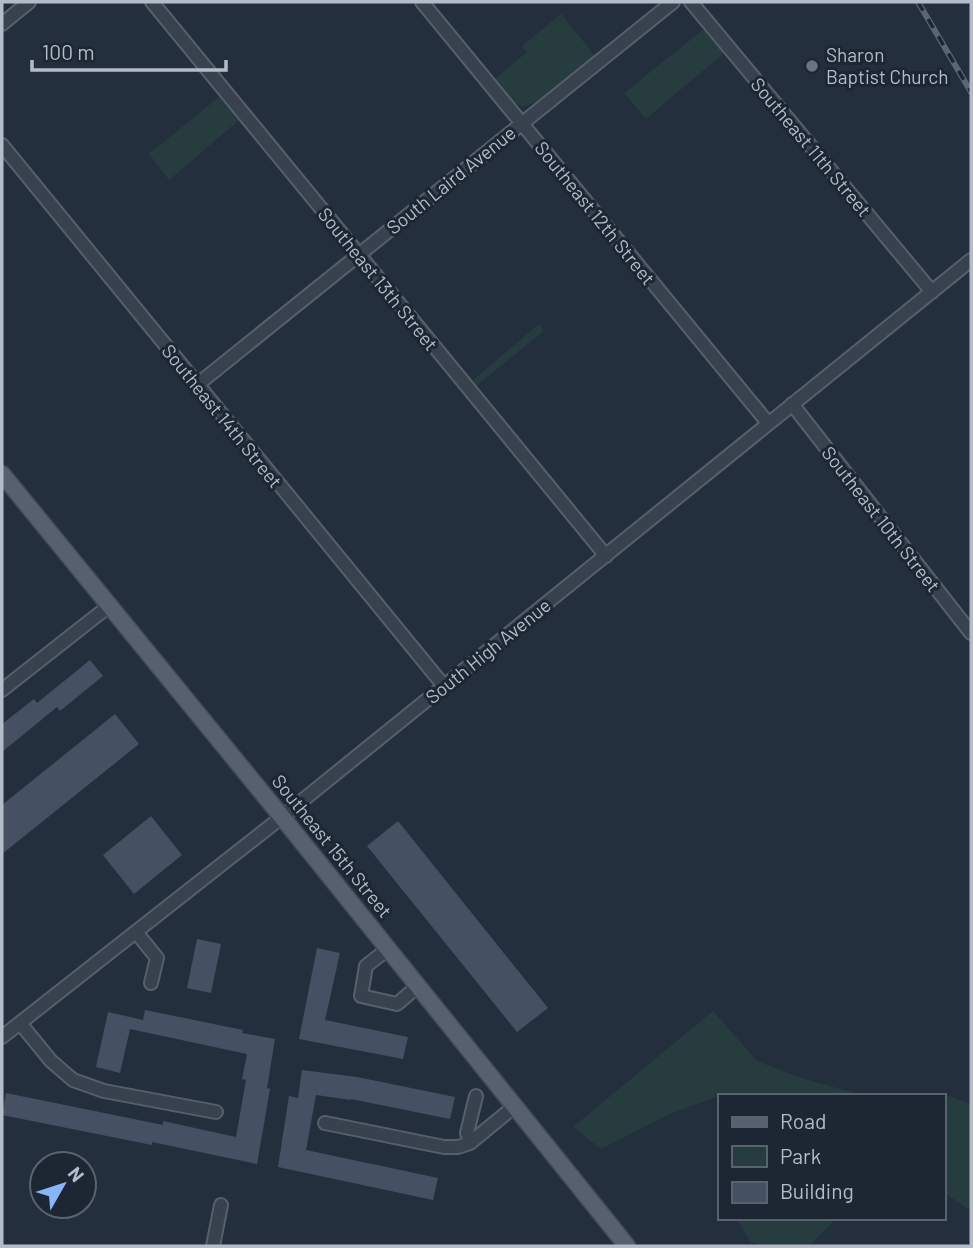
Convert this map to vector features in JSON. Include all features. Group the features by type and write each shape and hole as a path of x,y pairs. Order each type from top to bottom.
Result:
{"main road":[{"name":"Southeast 15th Street","path":"2,474 627,1246"}],"street":[{"path":"2,24 29,2"},
{"name":"Southeast 13th Street","path":"152,2 606,556"},
{"name":"Southeast 12th Street","path":"422,2 768,423"},
{"name":"South Laird Avenue","path":"197,385 673,2"},
{"name":"Southeast 11th Street","path":"691,2 932,292"},
{"name":"Southeast 14th Street","path":"2,145 444,686"},
{"name":"South High Avenue","path":"2,1037 282,817 971,260"},
{"name":"Southeast 10th Street","path":"792,404 971,633"},
{"path":"2,690 109,606"},
{"path":"136,932 157,958 151,983"},
{"path":"388,949 366,966 361,996 397,1004 418,986"},
{"path":"20,1023 51,1061 73,1080 104,1091 216,1112"},
{"path":"470,1143 467,1132 475,1096"},
{"path":"325,1123 444,1147 458,1147 470,1143 515,1106"},
{"path":"213,1246 221,1205"}],"green space":[{"path":"561,14 596,57 538,101 529,105 518,105 494,80 527,52 522,46"},
{"path":"704,29 724,53 646,119 624,93"},
{"path":"219,97 239,120 169,180 149,154"},
{"path":"539,324 544,331 476,386 472,381"},
{"path":"713,1011 757,1061 801,1078 858,1094 718,1094 670,1114 601,1149 573,1127"},
{"path":"945,1096 971,1104 971,1211 945,1193"},
{"path":"737,1220 833,1220 809,1246 767,1246 751,1242"}],"building":[{"path":"90,660 103,676 60,711 57,707 2,752 2,724 34,699 37,703"},
{"path":"115,714 139,744 2,854 2,805"},
{"path":"151,816 182,855 134,894 103,855"},
{"path":"398,821 548,1008 517,1032 367,846"},
{"path":"197,939 221,944 211,993 187,988"},
{"path":"317,948 340,953 325,1020 408,1037 403,1059 299,1039"},
{"path":"145,1010 275,1039 267,1088 270,1089 257,1164 2,1115 6,1093 236,1137 246,1080 242,1079 247,1054 130,1029 120,1073 96,1067 108,1012 143,1020"},
{"path":"302,1070 357,1077 455,1097 450,1119 351,1099 316,1095 306,1150 438,1178 433,1200 278,1167 289,1096 298,1098"}],"railway":[{"path":"918,2 971,92"}],"place":[{"name":"Sharon Baptist Church","path":"812,66"}]}
